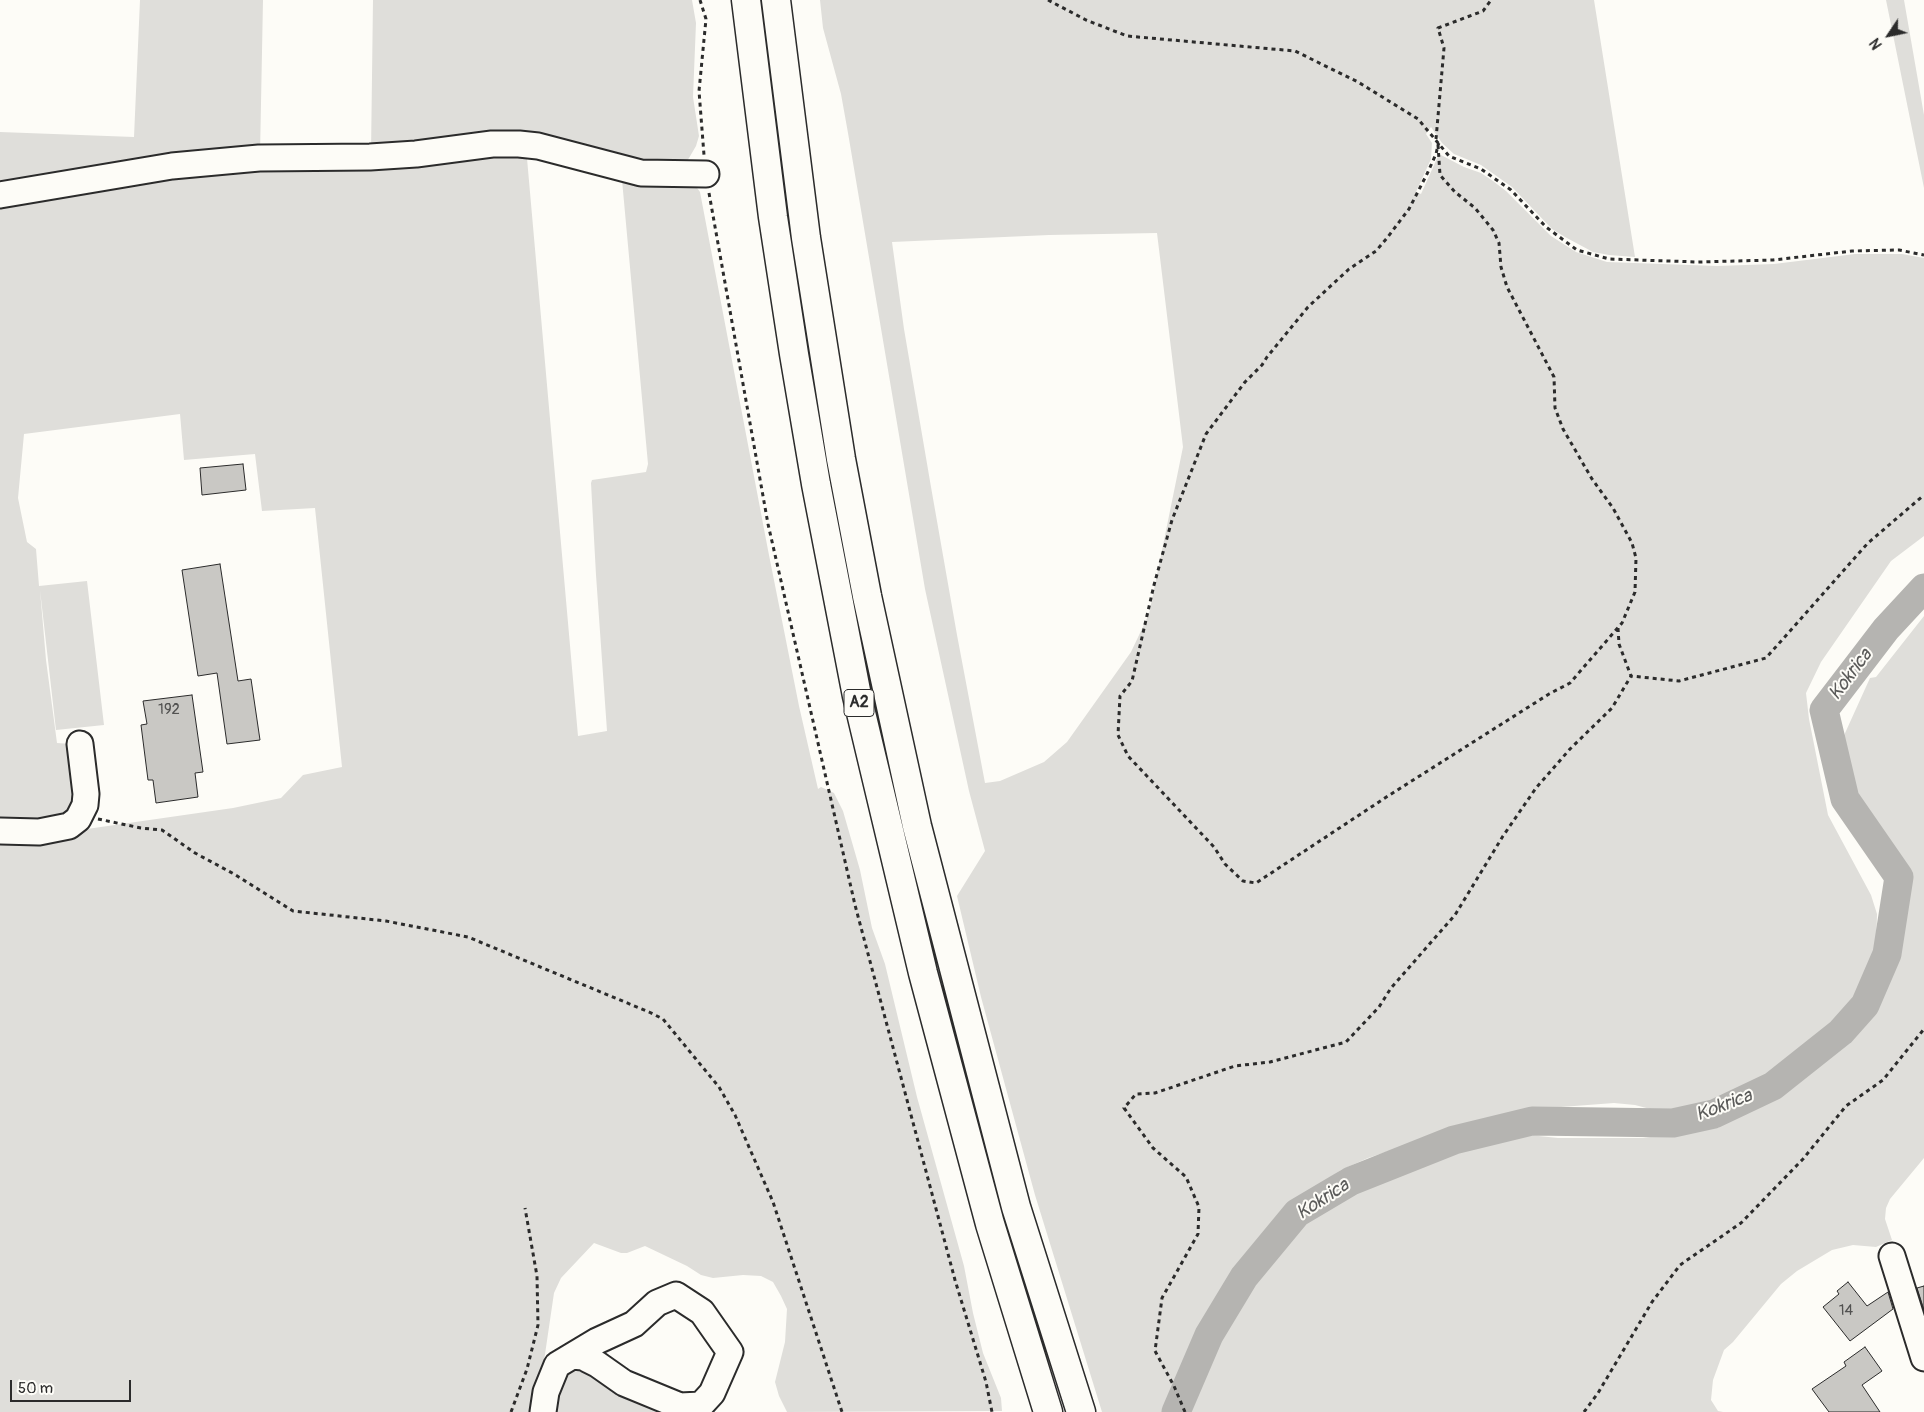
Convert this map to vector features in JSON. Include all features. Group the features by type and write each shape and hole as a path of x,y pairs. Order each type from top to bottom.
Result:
{"highway":[{"name":"A2","path":"746,0 772,207 794,354 816,484 857,696 923,974 969,1147 990,1224 1045,1401"},
{"name":"A2","path":"776,0 806,238 841,459 867,596 922,845 1016,1207 1081,1412"}],"street":[{"path":"0,195 172,166 259,158 370,157 416,154 492,144 538,146 642,173 706,174"},
{"path":"0,831 39,832 69,826 78,820 85,805 86,794 80,744"},
{"path":"1892,1256 1924,1358"},
{"path":"543,1412 546,1392 557,1365 572,1356 598,1341 634,1324 657,1303 676,1295 702,1312 730,1352 712,1393 700,1405 680,1406 624,1383 584,1357 572,1356"}],"path":[{"path":"700,0 706,19 699,91 706,174 768,524 853,896 955,1280 986,1382 992,1412"},
{"path":"1048,0 1086,20 1127,36 1295,51 1358,82 1418,119 1450,156 1482,169 1511,190 1546,227 1577,250 1609,259 1698,262 1773,260 1852,251 1899,250 1924,255"},
{"path":"1436,139 1444,48 1438,28 1483,11 1491,0"},
{"path":"1439,144 1440,175 1455,192 1475,208 1494,230 1499,243 1501,267 1507,287 1554,377 1555,408 1563,429 1592,479 1613,508 1632,543 1636,558 1635,592 1622,623 1570,683 1549,694 1388,796 1256,883 1243,881 1225,864 1214,847 1128,756 1118,735 1120,696 1132,681 1154,585 1172,520 1206,434 1240,388 1262,365 1308,307 1349,269 1376,250 1388,238 1409,209 1427,174 1439,144"},
{"path":"1631,676 1679,681 1766,658 1868,543 1924,495"},
{"path":"1618,628 1619,644 1631,676"},
{"path":"1185,1412 1174,1386 1155,1351 1162,1298 1198,1234 1199,1207 1186,1178 1153,1148 1124,1108 1136,1094 1154,1093 1235,1066 1270,1062 1346,1042 1379,1007 1392,988 1455,915 1502,836 1536,788 1570,749 1612,708 1631,676"},
{"path":"80,816 141,828 162,830 195,853 234,874 292,911 386,921 468,937 663,1019 719,1087 735,1116 773,1202 842,1412"},
{"path":"1584,1412 1598,1393 1652,1302 1680,1265 1741,1223 1804,1159 1846,1106 1883,1080 1924,1029"},
{"path":"511,1412 527,1369 538,1325 537,1276 525,1208"}],"shaded area":[{"path":"140,0 263,0 260,155 0,191 0,132 134,137"},
{"path":"373,0 692,0 696,23 693,97 699,136 696,146 682,167 673,171 562,147 371,153"},
{"path":"820,0 1594,0 1635,257 1593,252 1552,229 1512,187 1481,165 1454,154 1442,143 1431,127 1426,134 1432,143 1431,159 1416,192 1421,194 1439,154 1464,167 1481,173 1493,181 1506,191 1551,236 1576,252 1607,262 1717,266 1774,264 1855,254 1902,254 1924,258 1924,536 1891,561 1821,662 1806,693 1809,719 1828,815 1871,895 1877,914 1876,955 1855,999 1834,1026 1803,1051 1743,1089 1710,1105 1683,1111 1658,1111 1635,1105 1614,1103 1548,1108 1487,1118 1368,1158 1341,1170 1329,1178 1309,1198 1292,1211 1247,1265 1224,1297 1194,1355 1172,1412 1102,1412 1035,1195 981,997 957,896 985,851 969,791 925,589 841,94 823,28","holes":["1157,233 1183,447 1149,614 1131,652 1067,742 1044,762 1000,781 985,783 931,487 904,329 892,242 1049,235"]},
{"path":"1886,0 1904,0 1924,115 1924,188"},
{"path":"526,147 578,736 607,731 591,483 592,480 646,472 648,464 621,169 695,185 700,192 768,550 799,706 818,789 821,787 834,793 843,811 860,870 872,928 885,964 917,1097 964,1266 983,1353 1001,1398 1002,1411 787,1412 775,1382 785,1342 787,1309 773,1282 761,1276 743,1275 713,1278 701,1275 687,1266 645,1246 627,1253 621,1253 594,1243 561,1278 554,1293 544,1361 549,1369 538,1412 0,1412 0,838 80,830 233,808 281,798 303,775 342,767 315,508 262,511 255,454 184,460 180,414 24,434 18,498 27,542 36,549 39,586 87,581 104,725 56,730 40,590 46,660 57,743 71,744 79,804 70,818 0,827 0,197 81,184"},
{"path":"1924,616 1924,1158 1890,1199 1886,1208 1885,1219 1892,1240 1876,1247 1853,1245 1832,1250 1797,1271 1781,1284 1733,1342 1724,1350 1713,1380 1711,1400 1718,1411 1723,1412 1183,1412 1189,1388 1249,1281 1300,1218 1317,1207 1341,1195 1457,1147 1495,1138 1529,1135 1558,1138 1643,1138 1697,1130 1771,1101 1793,1088 1846,1045 1872,1010 1897,956 1905,922 1910,879 1904,860 1863,804 1853,781 1841,742 1870,678 1876,677"},
{"path":"576,1366 673,1412 547,1412 564,1370"}],"building":[{"path":"243,464 246,490 202,495 200,468"},
{"path":"220,564 238,681 251,679 260,740 227,744 217,673 198,676 182,570"},
{"path":"192,695 203,772 195,773 198,797 156,803 153,780 148,780 141,725 147,724 143,701"},
{"path":"1848,1282 1867,1306 1888,1292 1893,1309 1850,1341 1823,1307 1839,1294 1837,1291"},
{"path":"1924,1286 1924,1310 1917,1288"},
{"path":"1865,1347 1882,1371 1862,1385 1880,1412 1829,1412 1812,1389 1846,1366 1844,1362"}],"waterway":[{"name":"Kokrica","path":"1176,1412 1209,1335 1244,1277 1297,1213 1351,1181 1454,1140 1532,1121 1673,1123 1714,1114 1773,1086 1841,1032 1865,1005 1887,954 1899,877 1845,799 1824,710 1886,629 1924,588"}]}
